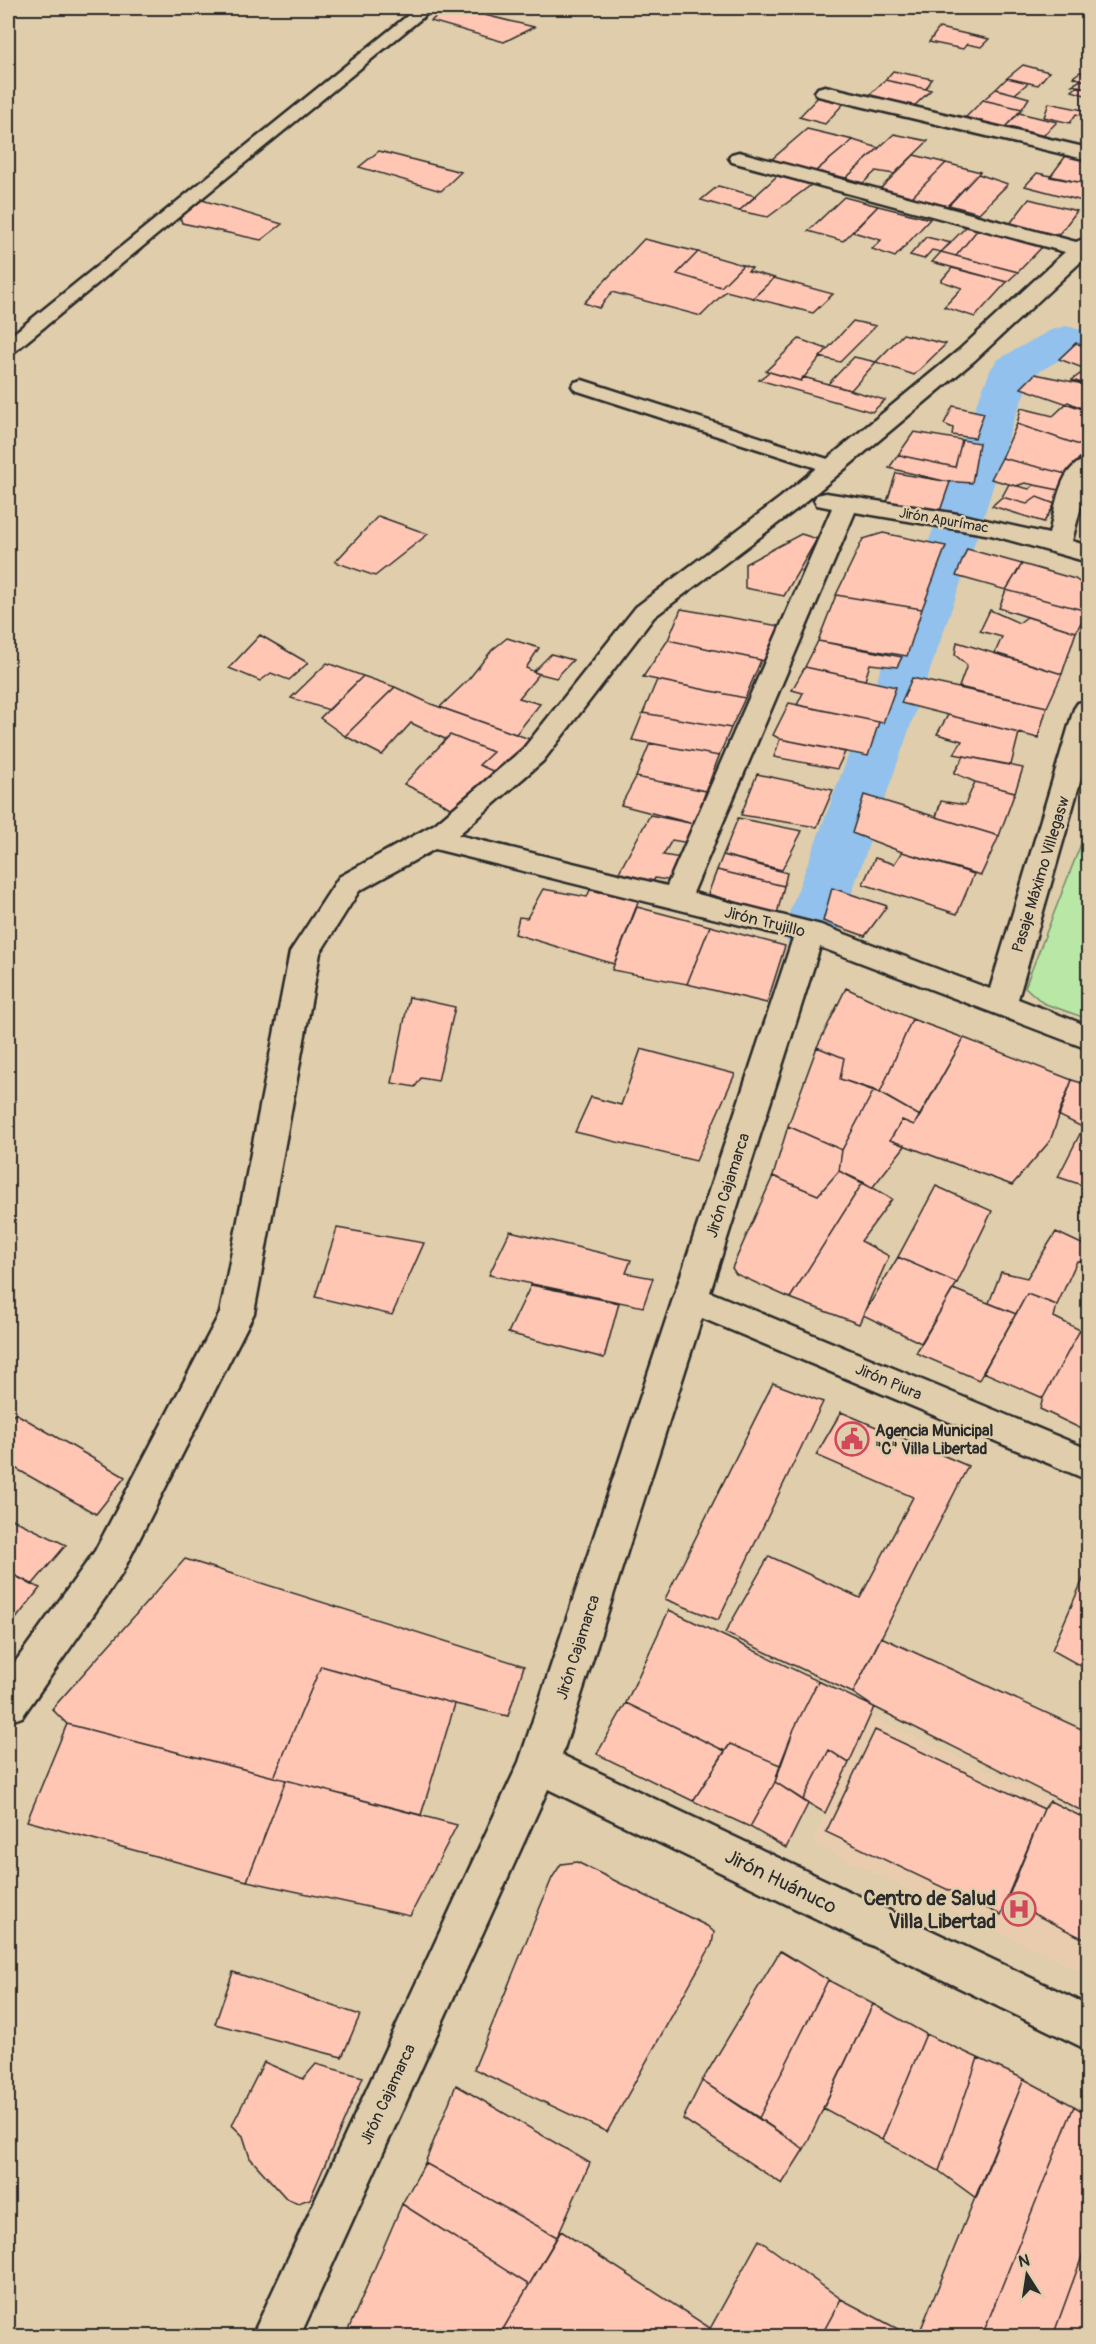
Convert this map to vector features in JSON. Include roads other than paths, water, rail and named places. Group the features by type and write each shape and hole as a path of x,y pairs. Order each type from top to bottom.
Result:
{"street":[{"path":"825,92 1089,154"},
{"path":"739,158 1085,246"},
{"path":"8,1704 108,1563 237,1313 304,952 349,884 445,831 532,755 645,612 798,495 967,355 1085,246"},
{"path":"1059,544 1076,478 1089,466"},
{"name":"Jirón Apurímac","path":"798,495 974,524 1059,544 1089,554"},
{"path":"676,899 847,503"},
{"name":"Pasaje Máximo Villegasw","path":"1001,1005 1089,709"},
{"name":"Jirón Trujillo","path":"431,838 810,932 1089,1038"},
{"name":"Jirón Cajamarca","path":"276,2337 539,1764 810,932"},
{"name":"Jirón Piura","path":"690,1298 1089,1465"},
{"name":"Jirón Huánuco","path":"539,1764 1089,2028"}],"lane":[{"path":"8,347 426,8"},
{"path":"582,386 833,466"}],"waterway":[{"path":"810,932 959,522 991,422 1012,369 1066,339"}],"place":[{"name":"Agencia Municipal \"C\" Villa Libertad","path":"852,1439"},
{"name":"Centro de Salud Villa Libertad","path":"1019,1909"}]}
